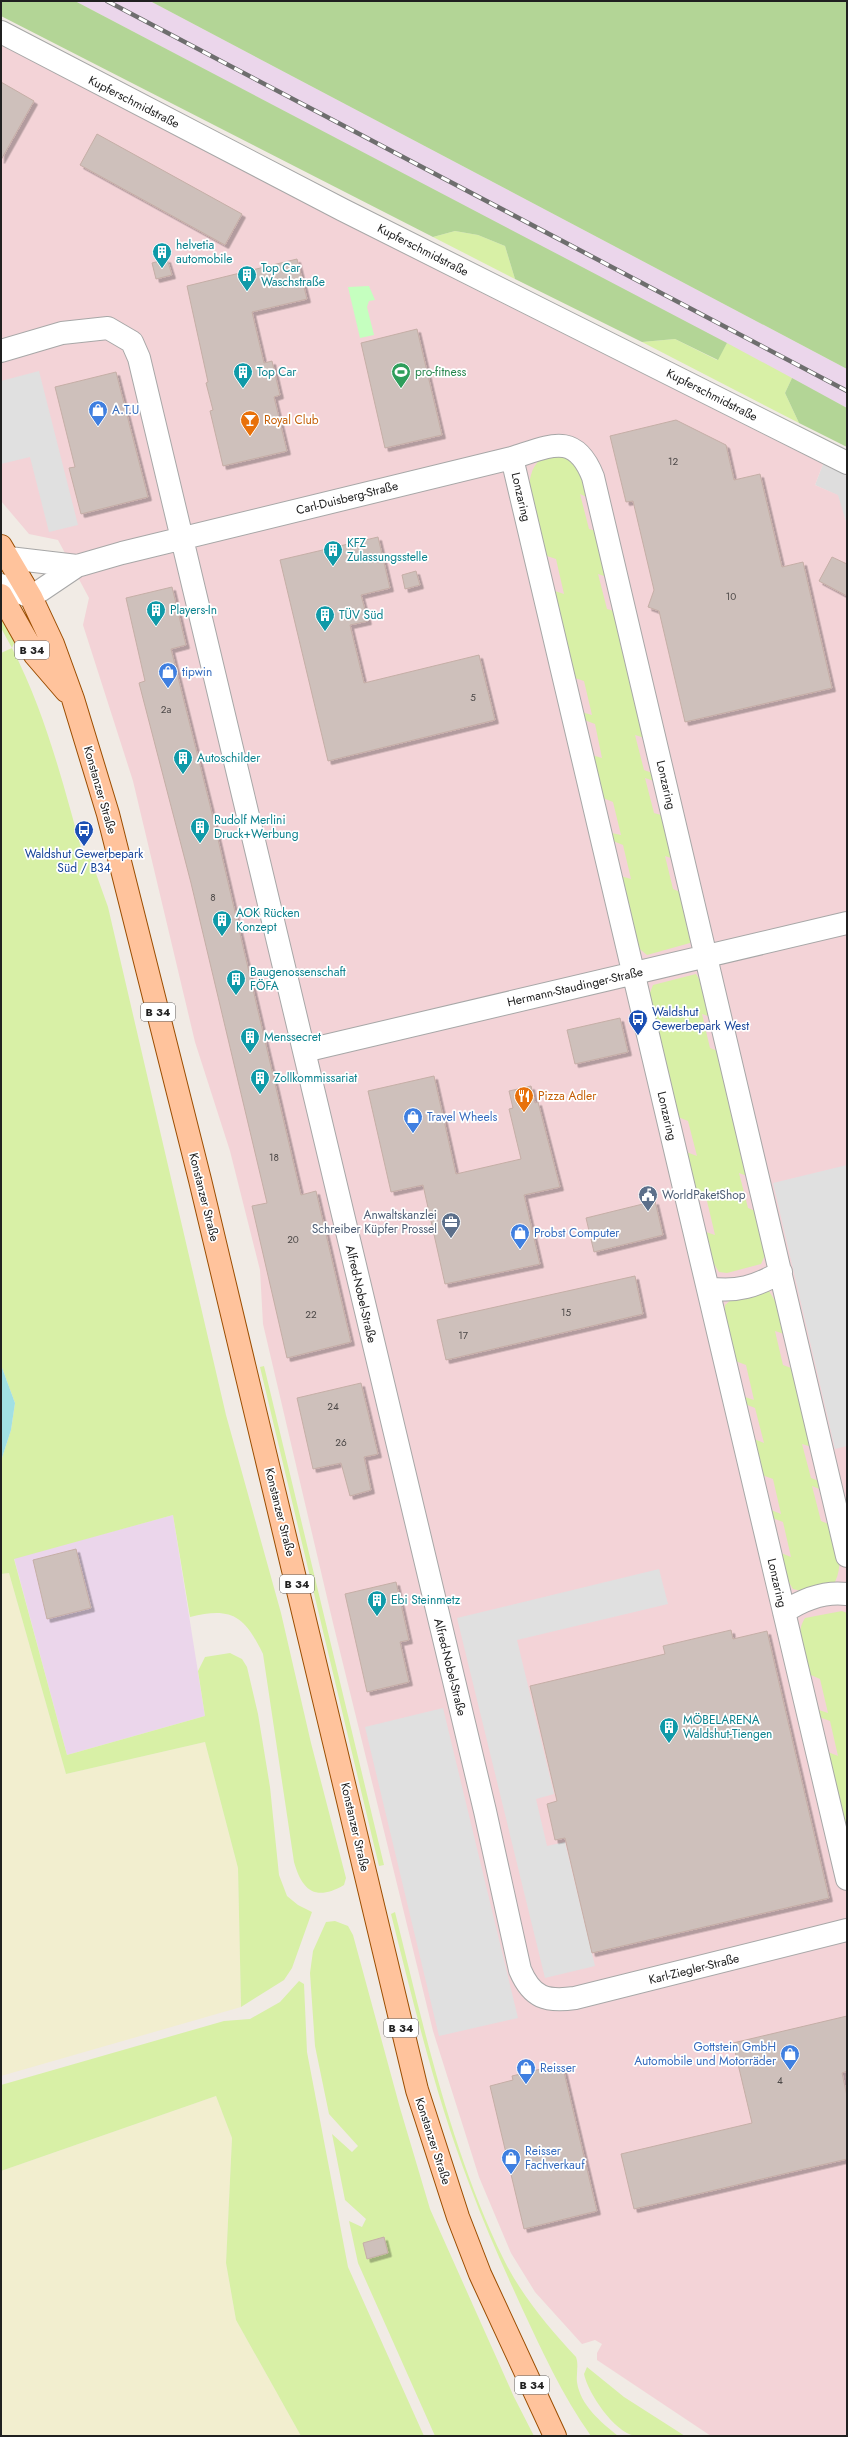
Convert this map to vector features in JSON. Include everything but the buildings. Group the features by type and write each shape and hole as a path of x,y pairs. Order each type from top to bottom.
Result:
{"main road":[{"name":"Konstanzer Straße","path":"5,552 31,597 53,644 73,699 108,814 200,1180 417,2090 456,2210 480,2274 510,2343 556,2433"},
{"name":"Konstanzer Straße","path":"1,594 35,655 73,699"}],"street":[{"name":"Kupferschmidstraße","path":"1,32 342,210 847,463"},
{"path":"1,351 62,333 108,328 132,342 146,382 182,538"},
{"name":"Lonzaring","path":"847,1556 599,501 587,462 578,451 566,446 548,447 512,458 847,1879"},
{"name":"Carl-Duisberg-Straße","path":"31,597 77,566 182,538 512,458"},
{"name":"Alfred-Nobel-Straße","path":"182,538 520,1970 527,1986 540,1996"},
{"name":"Carl-Duisberg-Straße","path":"5,552 77,566"},
{"path":"1,585 31,597"},
{"name":"Hermann-Staudinger-Straße","path":"304,1051 847,924"},
{"path":"708,1288 726,1291 746,1288 764,1282 781,1272"},
{"path":"784,1612 798,1602 818,1596 847,1594"},
{"name":"Karl-Ziegler-Straße","path":"540,1996 557,2001 574,1998 847,1930"}],"shaded area":[{"path":"75,1 150,1 847,369 847,408"},
{"path":"1,44 450,277 823,464 815,485 838,495 847,525 847,2436 711,2436 597,2360 597,2353 602,2344 595,2340 582,2344 535,2292 511,2253 479,2177 433,2031 333,1623 263,1324 260,1270 230,1151 195,1042 133,781 83,625 89,598 58,540 29,534 1,501"},
{"path":"39,371 78,525 49,532 30,457 1,464 1,381"},
{"path":"823,464 847,476 847,525 837,495 815,485"},
{"path":"847,1165 847,1446 835,1449 773,1183"},
{"path":"173,1515 205,1716 67,1755 14,1558"},
{"path":"659,1569 668,1604 517,1640 554,1794 536,1799 547,1846 565,1842 595,1966 545,1978 457,1618"},
{"path":"9,1573 66,1774 205,1742 238,1868 241,2007 1,2076 1,1574"},
{"path":"443,1708 518,2018 439,2036 365,1727"},
{"path":"216,2096 232,2138 226,2263 236,2320 301,2436 1,2436 1,2171"}],"green space":[{"path":"1,1 75,1 727,343 718,360 675,339 642,342 515,279 505,246 478,235 455,231 433,237 1,16"},
{"path":"150,1 847,1 847,369"},
{"path":"455,231 478,235 505,246 515,279 433,237"},
{"path":"369,286 375,300 369,301 367,307 374,335 360,338 348,287"},
{"path":"675,339 717,360 727,343 792,378 785,393 799,423 642,342"},
{"path":"792,378 847,408 847,447 799,423 785,393"},
{"path":"565,455 583,467 593,500 580,494 589,529 603,533 613,579 598,574 607,609 621,613 651,740 635,735 644,770 658,775 660,783 645,778 654,813 668,817 680,861 665,856 673,889 687,895 692,931 690,943 647,955 636,946 617,875 631,879 623,845 608,839 607,832 621,835 613,802 598,796 588,754 602,758 595,724 579,718 578,711 592,715 584,681 569,676 549,589 564,594 556,559 541,554 532,517 529,488 531,475 536,465 546,456"},
{"path":"1,610 17,637 12,648 1,628"},
{"path":"12,648 35,698 53,750 83,855 89,854 108,907 226,1415 281,1613 311,1743 346,1878 344,1885 325,1893 318,1893 306,1886 297,1872 294,1862 263,1654 249,1630 235,1617 216,1613 190,1617 173,1515 14,1559 67,1755 205,1716 198,1671 205,1657 230,1653 242,1659 247,1667 258,1714 270,1787 279,1875 287,1896 298,1905 312,1912 292,1968 284,1980 241,2007 238,1868 205,1742 66,1774 9,1573 1,1574 1,1461 11,1430 15,1403 1,1365 1,653"},
{"path":"696,974 708,994 717,1019 702,1014 710,1048 725,1054 755,1179 739,1173 748,1208 763,1214 766,1253 761,1264 727,1273 719,1272 704,1248 700,1230 715,1235 707,1201 691,1195 681,1150 697,1156 688,1121 673,1115 648,998 653,985"},
{"path":"769,1291 783,1314 790,1336 775,1331 783,1365 799,1371 818,1449 802,1444 811,1478 826,1484 827,1492 812,1486 821,1521 836,1527 839,1548 840,1562 835,1582 801,1591 793,1589 783,1573 776,1551 791,1557 783,1522 767,1516 766,1508 781,1514 773,1479 757,1473 749,1437 764,1443 755,1408 740,1402 739,1395 754,1400 746,1365 730,1359 724,1328 725,1305 731,1300"},
{"path":"264,1366 384,1865 379,1866 260,1367"},
{"path":"842,1611 847,1613 847,1834 823,1750 838,1756 830,1721 814,1715 813,1708 828,1713 820,1679 804,1672 799,1637 805,1618"},
{"path":"395,1912 440,2089 485,2219 504,2260 519,2286 546,2323 576,2357 577,2382 582,2398 592,2412 618,2436 591,2436 571,2405 521,2306 488,2231 458,2153 436,2085 391,1914"},
{"path":"335,1921 348,1926 353,1935 400,2108 430,2209 514,2397 534,2436 435,2436 358,2263 349,2221 362,2227 366,2219 345,2200 332,2134 352,2152 358,2146 329,2114 315,2046 310,1973 313,1951 326,1922"},
{"path":"299,1981 304,1984 307,2052 348,2267 424,2436 301,2436 236,2320 226,2263 232,2138 216,2096 1,2171 1,2085 224,2021 250,2019 280,2002"},
{"path":"587,2367 624,2397 685,2436 635,2436 627,2433 611,2420 596,2401 586,2382 584,2374"}],"water":[{"path":"1,1365 15,1403 11,1430 1,1461"}],"railway":[{"path":"107,1 847,391"}],"place":[{"name":"helvetia automobile","path":"162,269"},
{"name":"Top Car Waschstraße","path":"247,292"},
{"name":"Top Car","path":"243,389"},
{"name":"pro-fitness","path":"401,389"},
{"name":"A.T.U","path":"98,427"},
{"name":"Royal Club","path":"250,437"},
{"name":"KFZ Zulassungsstelle","path":"333,567"},
{"name":"Players-In","path":"156,627"},
{"name":"TÜV Süd","path":"325,632"},
{"name":"tipwin","path":"168,689"},
{"name":"Autoschilder","path":"183,775"},
{"name":"Rudolf Merlini Druck+Werbung","path":"200,844"},
{"name":"Waldshut Gewerbepark Süd / B34","path":"84,847"},
{"name":"AOK Rücken Konzept","path":"222,937"},
{"name":"Baugenossenschaft FÖFA","path":"236,996"},
{"name":"Waldshut Gewerbepark West","path":"638,1036"},
{"name":"Menssecret","path":"250,1054"},
{"name":"Zollkommissariat","path":"260,1095"},
{"name":"Pizza Adler","path":"524,1113"},
{"name":"Travel Wheels","path":"413,1134"},
{"name":"WorldPaketShop","path":"648,1212"},
{"name":"Anwaltskanzlei Schreiber Küpfer Prossel","path":"451,1239"},
{"name":"Probst Computer","path":"520,1250"},
{"name":"Ebi Steinmetz","path":"377,1617"},
{"name":"MÖBELARENA Waldshut-Tiengen","path":"669,1744"},
{"name":"Gottstein GmbH Automobile und Motorräder","path":"790,2071"},
{"name":"Reisser","path":"526,2085"},
{"name":"Reisser Fachverkauf","path":"511,2175"}]}
